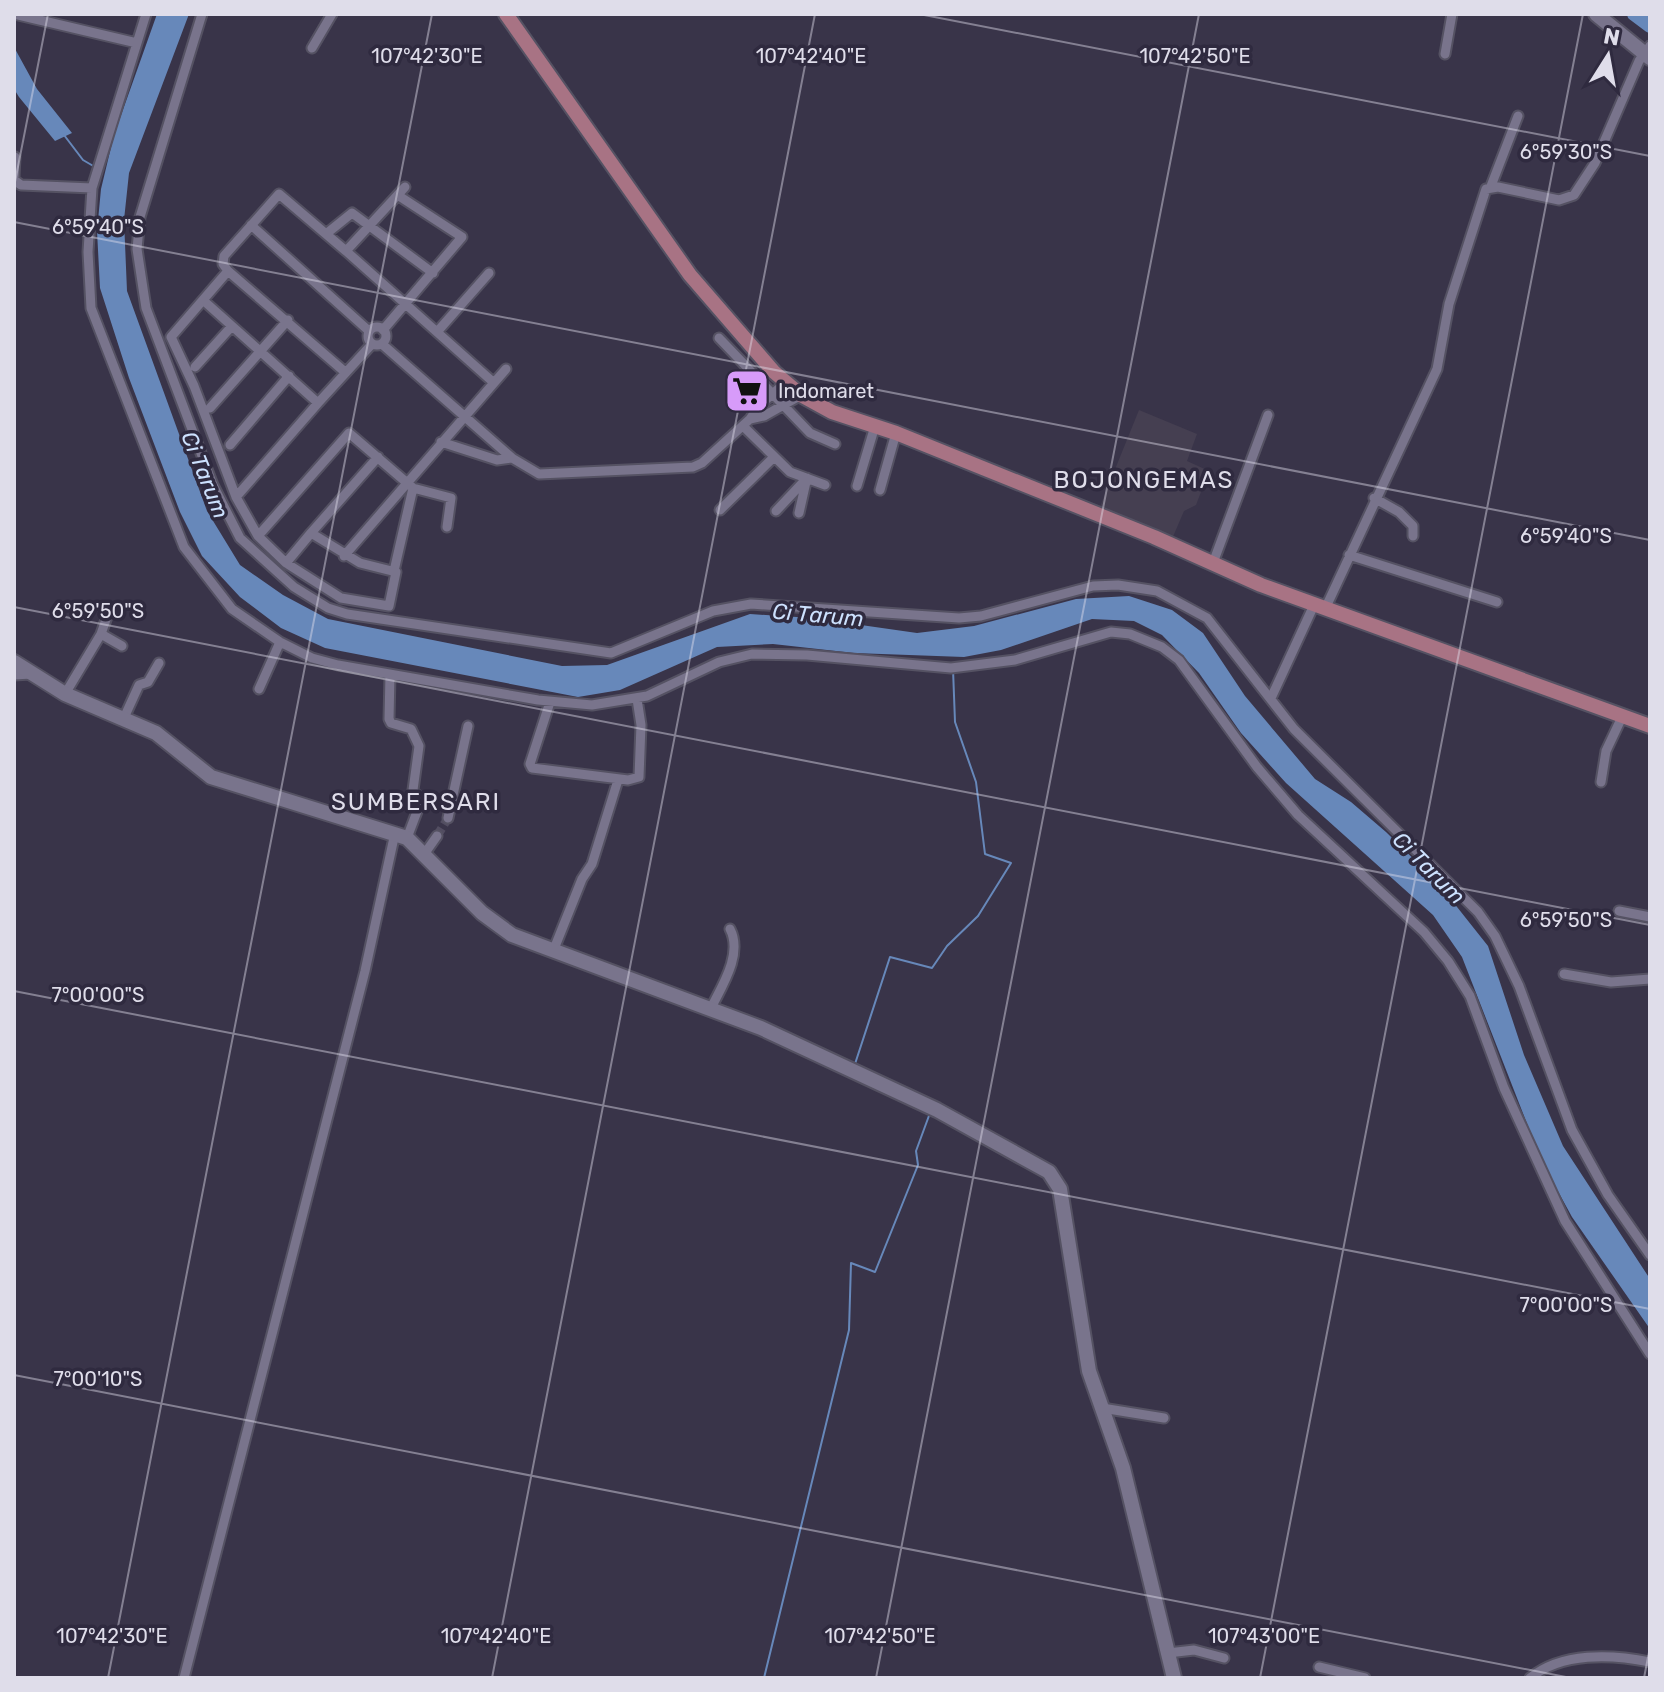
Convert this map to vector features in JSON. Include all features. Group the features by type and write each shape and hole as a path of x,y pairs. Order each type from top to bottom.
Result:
{"main road":[{"path":"506,14 690,275 801,395 832,412 896,433 1320,607 1494,667 1650,726"}],"street":[{"path":"14,14 137,43"},
{"path":"146,14 92,188 88,252 91,308 184,547 214,590 232,609 280,642 312,658 390,675 544,701 607,705 637,699 719,662 752,654 807,655 951,668 1015,660 1111,632 1138,636 1162,647 1179,660 1257,767 1300,817 1424,932 1448,961 1470,996 1504,1088 1565,1221 1650,1354"},
{"path":"202,14 140,217 137,249 146,308 233,527 255,556 315,601 347,614 398,624 611,653 713,611 740,605 776,603 959,618 981,616 1093,586 1141,586 1157,591 1207,618 1294,729 1478,912 1495,936 1519,986 1572,1130 1608,1195 1650,1255"},
{"path":"312,48 332,14"},
{"path":"1445,54 1452,14"},
{"path":"1491,186 1559,200 1574,195 1595,163 1648,52 1596,14"},
{"path":"1271,698 1349,555 1437,369 1449,304 1482,197 1491,186 1518,116"},
{"path":"15,157 14,178 21,185 92,188"},
{"path":"346,251 405,187"},
{"path":"345,372 223,264 224,256 282,191 493,382"},
{"path":"383,330 462,237 399,196"},
{"path":"326,234 350,213 433,273"},
{"path":"251,225 369,331"},
{"path":"228,271 171,339 194,386 236,497 258,536 286,563 341,598 386,607 393,590 410,485"},
{"path":"437,332 489,273"},
{"path":"204,301 318,403"},
{"path":"210,408 288,320"},
{"path":"195,367 232,326"},
{"path":"236,497 345,372 377,344 386,335 383,330 374,327 367,337 377,344 464,414 512,458 527,469 550,476 693,467 702,463 786,382"},
{"path":"719,338 810,433 835,444"},
{"path":"344,556 410,485 464,414 506,369"},
{"path":"230,445 289,376"},
{"path":"746,422 801,395"},
{"path":"1213,563 1268,415"},
{"path":"746,422 773,458 825,485"},
{"path":"857,486 875,426"},
{"path":"880,490 896,433"},
{"path":"258,536 346,435 353,434 410,485 451,498 447,527"},
{"path":"441,442 497,460 512,458"},
{"path":"286,563 378,457"},
{"path":"720,510 773,458"},
{"path":"776,511 807,478"},
{"path":"799,513 807,478"},
{"path":"1374,498 1399,512 1413,526 1413,536"},
{"path":"311,533 344,556 394,571"},
{"path":"1349,555 1405,570 1458,592 1497,602"},
{"path":"65,694 101,634 110,608"},
{"path":"101,634 122,646"},
{"path":"259,689 280,642"},
{"path":"14,662 65,694 170,742 211,777 401,835 425,853 482,913 512,935 711,1008 937,1110 1049,1172 1060,1189 1089,1371 1123,1468 1174,1678"},
{"path":"123,720 139,685 148,682 159,663"},
{"path":"14,675 31,674"},
{"path":"184,1678 401,835 421,801 413,783 419,746 411,729 391,723 389,719 390,675"},
{"path":"544,701 532,768 618,780 638,778 641,725 637,699"},
{"path":"1601,782 1606,751 1622,717"},
{"path":"448,818 468,726"},
{"path":"554,949 582,879 592,864 618,780"},
{"path":"425,853 437,836"},
{"path":"1619,911 1650,917"},
{"path":"711,1008 732,962 735,946 730,929"},
{"path":"1564,974 1611,982 1650,979"},
{"path":"1102,1408 1164,1418"},
{"path":"1168,1653 1194,1650 1224,1658"},
{"path":"1530,1678 1542,1668 1564,1660 1598,1657 1650,1662"},
{"path":"1319,1667 1365,1678"}],"shaded area":[{"path":"1139,410 1197,434 1187,461 1209,471 1196,505 1184,511 1172,539 1099,509"}],"water":[{"path":"157,14 189,14 129,173 124,220 127,291 207,511 240,565 283,595 328,619 562,666 607,665 750,614 812,618 917,633 974,626 1076,599 1129,596 1172,610 1203,633 1245,696 1315,779 1351,802 1386,832 1438,883 1488,946 1524,1055 1563,1146 1650,1279 1650,1329 1572,1217 1542,1162 1462,957 1433,915 1286,783 1241,733 1199,673 1162,635 1134,621 1092,619 1001,650 964,657 854,653 773,644 717,647 620,690 578,697 325,648 281,628 240,597 202,556 180,512 129,378 100,288 97,231 101,189 114,135"},
{"path":"14,47 37,89 72,133 55,141 19,97 14,89"}],"waterway":[{"path":"1634,14 1650,26"},
{"path":"64,135 83,160 95,167"},
{"path":"854,1067 890,957 932,968 947,946 978,916 1011,863 985,854 976,782 955,722 953,669"},
{"path":"764,1678 849,1330 851,1263 875,1272 918,1165 916,1151 930,1113"}],"tunnel":[{"path":"437,836 448,818"}],"place":[{"name":"Indomaret","path":"747,391"}],"district":[{"name":"BOJONGEMAS","path":"1144,480"},
{"name":"SUMBERSARI","path":"416,802"}],"water label":[{"name":"Ci Tarum","path":"205,475"},
{"name":"Ci Tarum","path":"818,615"},
{"name":"Ci Tarum","path":"1429,868"}]}
